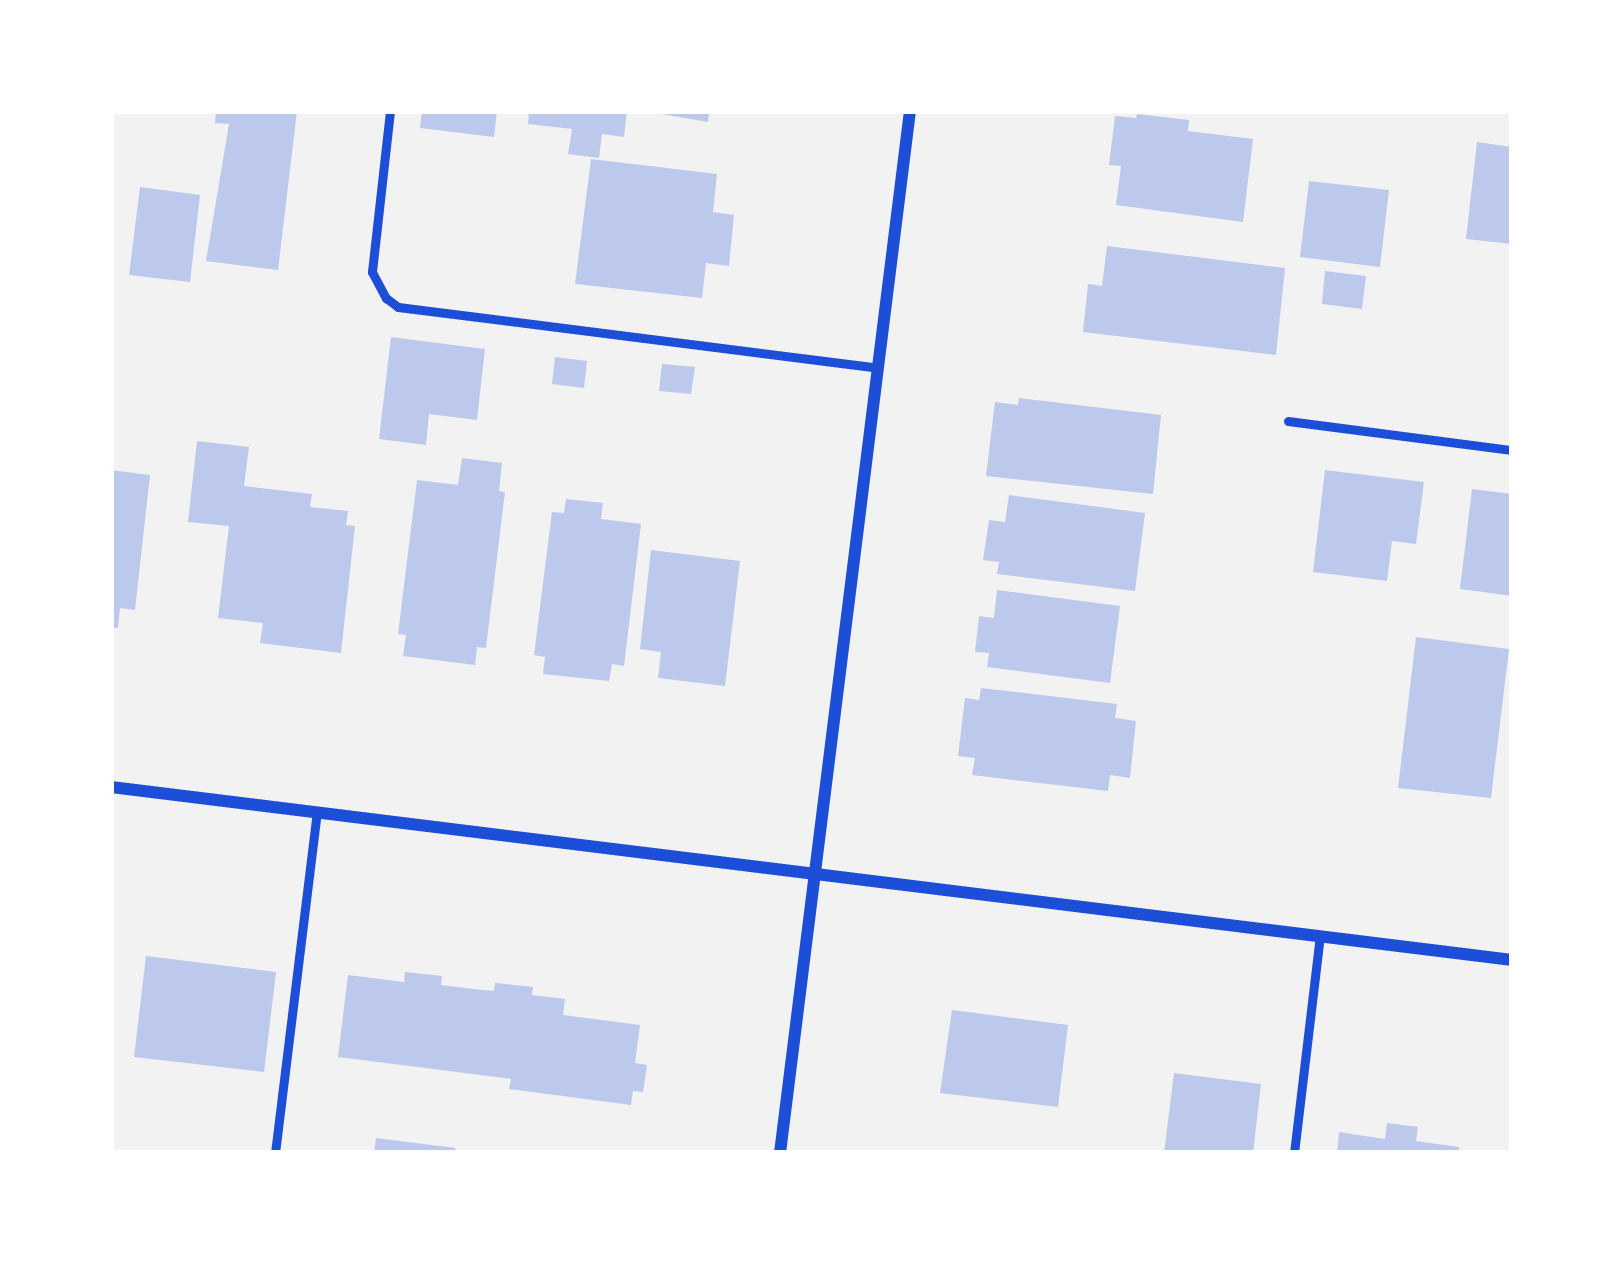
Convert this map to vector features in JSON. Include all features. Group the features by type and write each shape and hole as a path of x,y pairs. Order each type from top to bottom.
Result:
{"street":[{"path":"780,1153 910,111"},
{"path":"111,787 1512,960"}],"lane":[{"path":"390,111 372,272 377,286 398,307 878,368"},
{"path":"1288,421 1512,450"},
{"path":"274,1153 317,812"},
{"path":"1294,1153 1320,936"}],"building":[{"path":"216,111 297,111 278,270 206,261 229,124 215,123"},
{"path":"422,111 497,111 494,137 420,128"},
{"path":"529,111 627,111 624,137 602,134 599,158 568,154 572,129 528,124"},
{"path":"644,111 709,111 708,122"},
{"path":"1137,114 1189,120 1188,131 1253,139 1243,222 1116,205 1121,166 1109,165 1115,116 1136,118"},
{"path":"1477,142 1512,147 1512,244 1466,239"},
{"path":"591,159 717,174 713,212 734,215 729,266 706,263 702,298 575,284"},
{"path":"1309,181 1389,190 1380,267 1300,257"},
{"path":"140,187 200,195 190,282 129,275"},
{"path":"1107,246 1285,268 1276,355 1083,332 1088,284 1102,286"},
{"path":"1325,271 1366,276 1362,309 1322,304"},
{"path":"391,337 485,349 477,420 429,414 426,445 379,439"},
{"path":"555,357 587,361 584,388 552,384"},
{"path":"662,364 695,367 691,394 659,391"},
{"path":"1019,398 1161,415 1153,494 986,476 995,402 1018,405"},
{"path":"197,441 249,447 244,486 312,494 310,507 348,511 346,525 355,526 341,653 260,643 263,623 218,618 229,526 188,522"},
{"path":"462,458 502,463 499,491 505,492 486,648 477,647 475,665 403,656 406,635 398,634 417,480 458,485"},
{"path":"111,470 150,475 135,610 120,608 118,628 111,627"},
{"path":"1325,470 1424,482 1416,544 1392,541 1387,581 1313,572"},
{"path":"1472,489 1512,494 1512,596 1460,589"},
{"path":"1009,495 1145,513 1135,591 997,574 999,562 983,560 989,520 1005,522"},
{"path":"566,499 603,503 601,519 641,524 624,666 612,664 609,681 543,674 545,657 534,655 552,512 564,513"},
{"path":"651,550 740,561 725,686 658,678 661,652 640,649"},
{"path":"997,590 1120,606 1110,683 987,667 989,653 975,652 979,616 994,618"},
{"path":"1416,637 1509,649 1491,798 1398,788"},
{"path":"981,688 1117,704 1115,718 1136,721 1130,778 1110,775 1108,791 972,775 975,758 958,756 965,698 979,700"},
{"path":"146,956 276,972 264,1072 134,1057"},
{"path":"405,972 442,976 441,985 473,989 494,991 495,983 533,987 532,995 565,999 563,1015 640,1025 635,1063 647,1065 643,1092 633,1091 631,1105 509,1089 511,1079 338,1057 348,975 404,982"},
{"path":"952,1010 1068,1025 1058,1107 940,1093"},
{"path":"1174,1073 1261,1084 1253,1153 1164,1153"},
{"path":"1387,1123 1418,1127 1416,1141 1459,1147 1459,1153 1337,1153 1339,1132 1385,1139"},
{"path":"376,1138 455,1148 455,1153 374,1153"}]}
